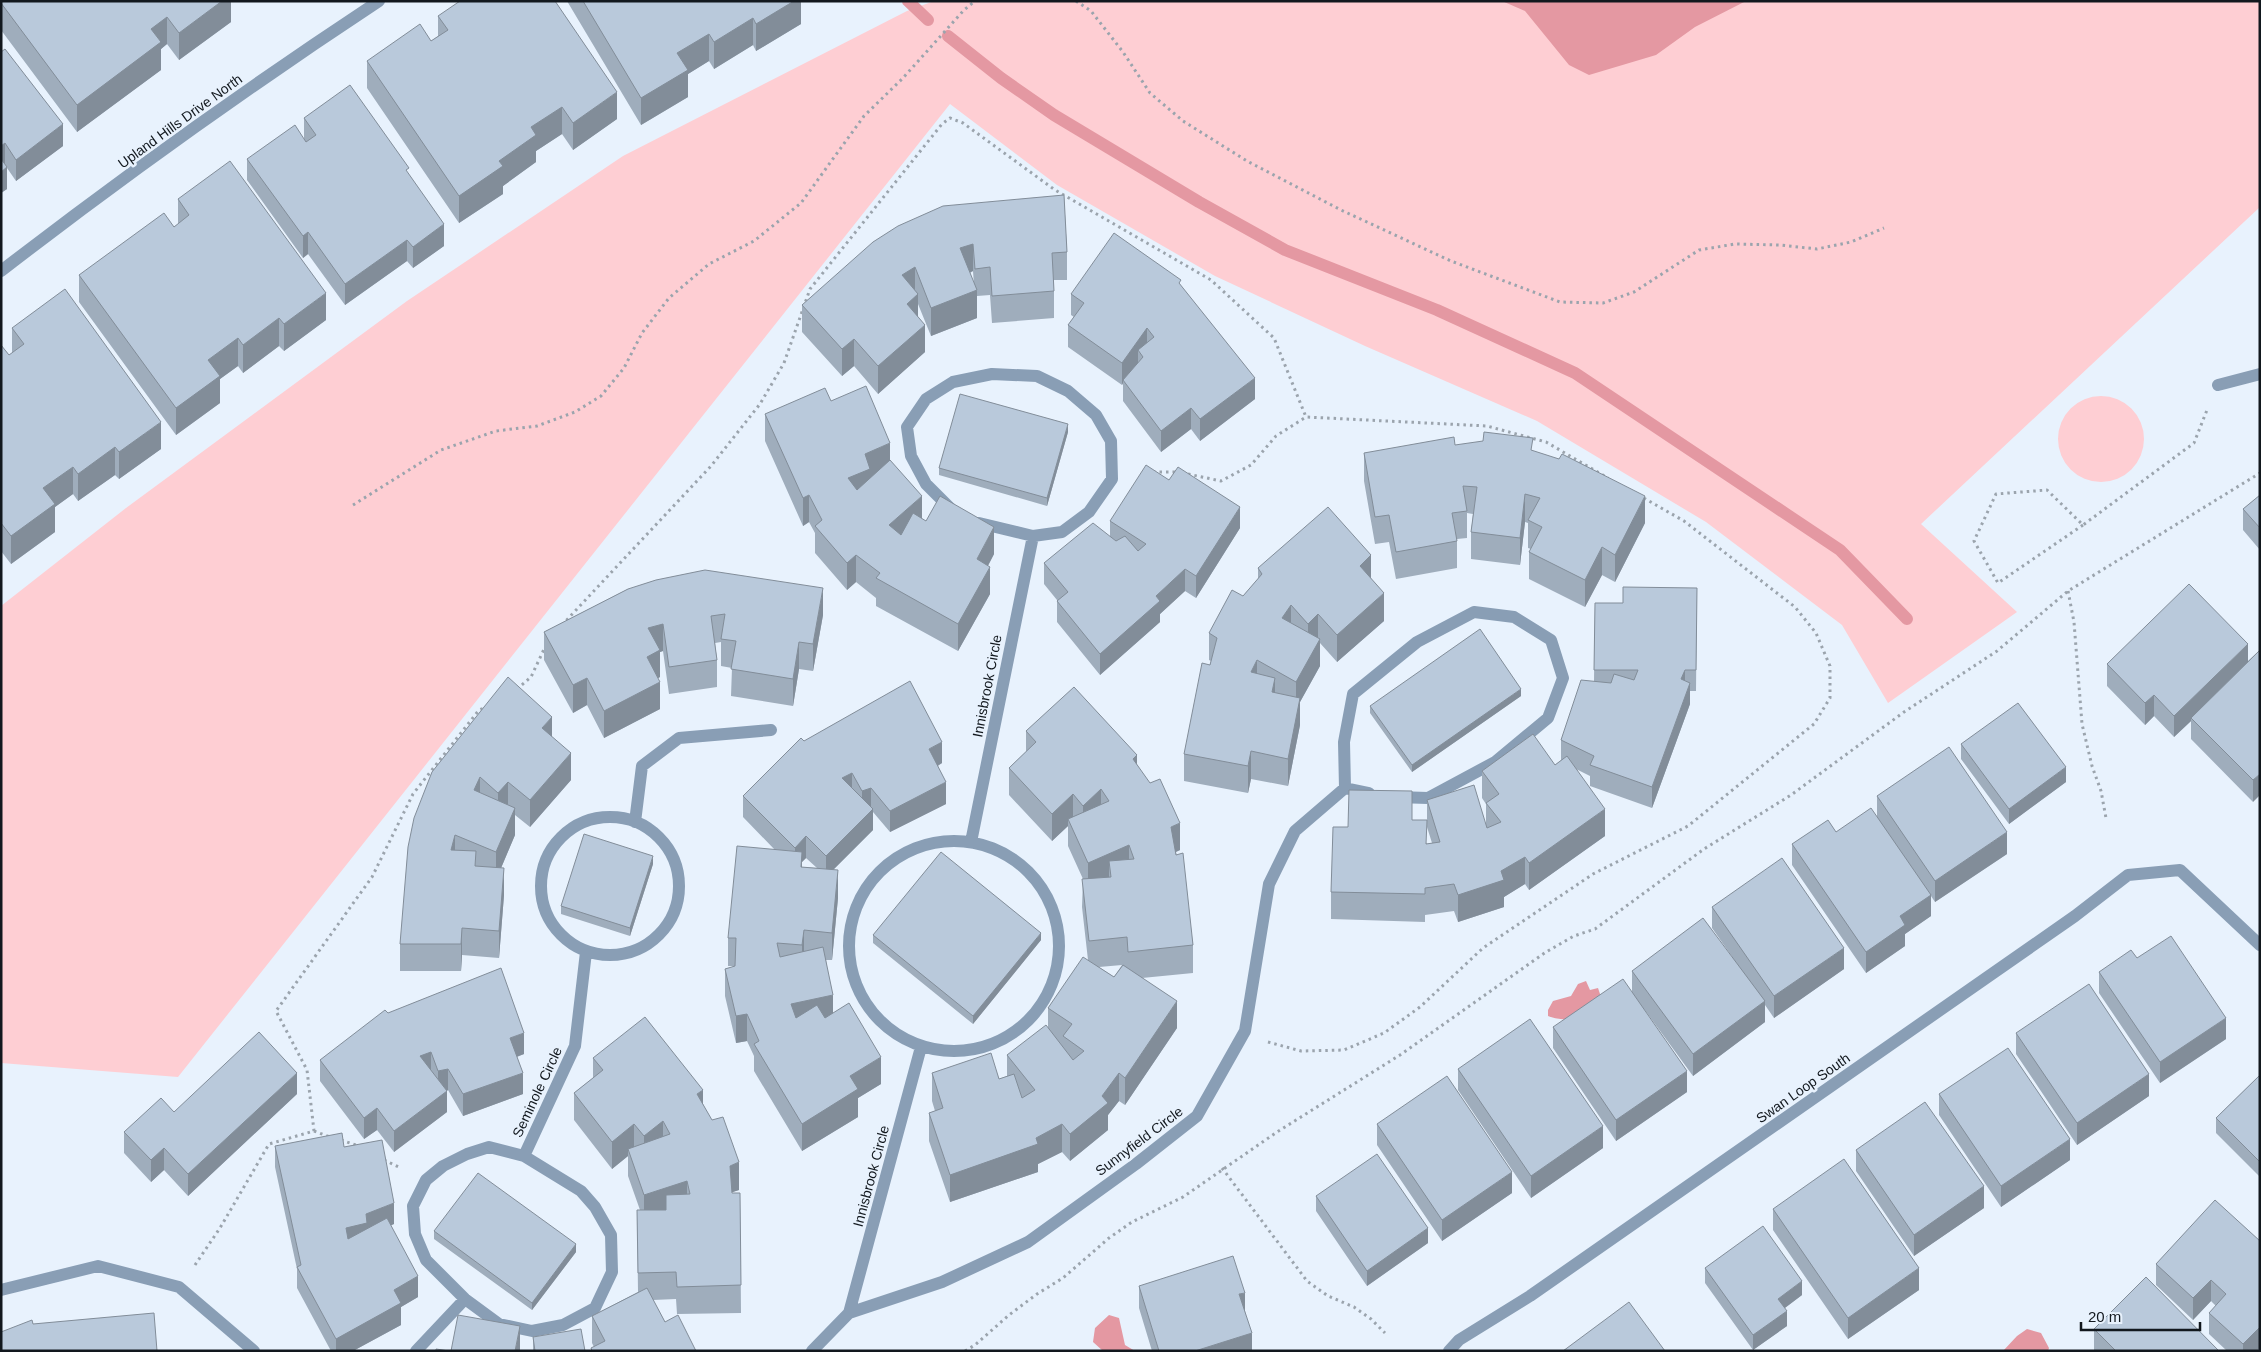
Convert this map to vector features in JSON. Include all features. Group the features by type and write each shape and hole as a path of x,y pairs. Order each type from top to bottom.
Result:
{"street":[{"name":"Upland Hills Drive North","path":"1,270 298,55 379,1"},
{"path":"992,374 1037,376 1068,391 1096,415 1111,441 1112,479 1089,512 1062,532 1033,536 981,524 946,506 926,484 911,456 907,427 926,399 954,382 992,374"},
{"path":"2218,385 2260,374"},
{"name":"Innisbrook Circle","path":"971,842 1033,536"},
{"path":"1474,612 1514,617 1551,640 1563,678 1548,718 1495,762 1428,798 1383,796 1345,788 1344,742 1353,694 1417,642 1474,612"},
{"path":"635,822 642,766 679,738 771,730"},
{"name":"Sunnyfield Circle","path":"849,1313 942,1282 1028,1242 1136,1164 1197,1116 1245,1031 1269,884 1295,831 1345,788"},
{"path":"614,817 635,822 656,834 671,852 679,875 676,906 670,921 655,940 634,952 610,956 586,952 567,941 550,919 544,905 541,884 545,863 556,844 572,828 592,820 614,817"},
{"path":"936,842 971,842 1004,853 1031,874 1050,902 1059,936 1056,971 1043,1002 1020,1028 990,1046 956,1052 921,1047 891,1031 866,1006 852,974 848,940 854,914 856,906 876,876 903,854 936,842"},
{"name":"Swan Loop South","path":"1449,1351 1459,1340 1530,1296 2067,922 2128,875 2180,870 2260,946"},
{"name":"Seminole Circle","path":"524,1156 575,1046 586,952"},
{"name":"Innisbrook Circle","path":"849,1313 921,1047"},
{"name":"Seminole Circle","path":"489,1147 524,1156 580,1191 595,1207 612,1235 612,1272 595,1308 563,1325 532,1331 500,1324 465,1299 426,1260 416,1234 413,1206 426,1180 443,1166 467,1154 489,1147"},
{"path":"1,1290 98,1266 179,1287 252,1350"},
{"path":"416,1351 465,1299"},
{"path":"812,1351 849,1313"}],"path":[{"path":"353,505 441,450 496,431 537,426 575,412 601,396 624,368 642,333 669,298 709,264 754,241 801,202 864,116 903,78 964,10 975,1"},
{"path":"1076,1 1090,11 1112,38 1150,93 1183,122 1248,161 1341,210 1451,260 1560,302 1603,303 1634,292 1698,250 1735,244 1780,245 1817,249 1851,242 1884,228"},
{"path":"560,628 712,466 760,404 784,363 810,289 942,124 950,118 963,123 1055,190 1211,280 1274,338 1306,417"},
{"path":"2083,524 2047,490 1996,494 1974,541 1998,583 2083,524 2194,443 2218,385"},
{"path":"1112,479 1142,473 1173,471 1221,481 1251,465 1276,436 1306,417 1487,426 1546,442 1615,481"},
{"path":"964,1351 975,1345 1023,1304 1063,1278 1109,1238 1132,1222 1182,1197 1222,1168 1400,1055 1546,952 1574,936 1595,929 1704,849 1791,795 1904,712 1997,651 2068,591 2260,473"},
{"path":"1245,1031 1269,1043 1301,1051 1344,1050 1384,1033 1420,1007 1482,948 1593,874 1688,826 1814,724 1830,698 1830,666 1816,633 1788,601 1684,521 1641,496"},
{"path":"2068,591 2074,622 2082,724 2092,766 2101,791 2106,818"},
{"path":"509,694 531,677 544,647 549,641"},
{"path":"314,1132 307,1070 276,1011 372,877 412,794 480,710 487,706"},
{"path":"179,1287 220,1228 269,1144 314,1132 366,1150"},
{"path":"382,1159 426,1180"},
{"path":"1222,1168 1307,1281 1328,1296 1354,1307 1385,1332"}],"shaded area":[{"path":"934,1 2260,1 2260,207 1921,524 2017,612 1888,703 1842,625 1706,522 1537,421 1365,346 1215,276 1057,185 950,104 178,1077 1,1063 1,606 126,508 407,301 623,156 907,11"},
{"path":"1502,1 1746,1 1695,27 1656,55 1589,75 1569,65 1525,11"},
{"path":"2101,396 2117,400 2131,409 2140,423 2144,439 2140,455 2131,469 2117,478 2101,482 2085,478 2071,469 2062,455 2058,439 2062,423 2071,409 2085,400"},
{"path":"1586,981 1590,990 1598,988 1601,997 1577,1021 1548,1016 1548,1010 1553,1001 1571,996 1578,984"},
{"path":"1109,1315 1119,1318 1125,1345 1135,1351 1103,1351 1093,1342 1095,1328"},
{"path":"2027,1329 2041,1333 2049,1348 2048,1351 2003,1351 2017,1336"}],"building":[{"path":"1,1 222,1 179,33 167,17 151,29 161,42 77,105"},
{"path":"460,1 555,1 617,92 573,123 562,107 531,127 536,135 499,161 503,166 459,196 367,61 420,24 431,41 448,30 438,16"},
{"path":"583,1 794,1 756,24 753,18 714,42 709,34 677,53 688,70 641,98"},
{"path":"5,49 63,124 16,160 5,143 1,146 1,52"},
{"path":"350,85 409,168 406,170 444,224 413,247 407,240 345,284 308,232 303,236 247,159 295,125 306,142 316,135 304,118"},
{"path":"1,159 7,167 1,172"},
{"path":"230,161 326,293 284,324 279,318 243,345 238,338 208,360 220,376 176,408 79,275 164,213 174,227 189,215 178,199"},
{"path":"1064,195 1067,252 1052,253 1054,291 992,296 990,267 975,269 973,244 960,248 977,290 931,308 915,267 902,275 918,294 907,304 925,325 878,366 854,339 842,349 802,305 873,242 898,226 943,206"},
{"path":"1114,233 1181,280 1179,283 1255,378 1200,419 1191,408 1161,431 1123,380 1143,357 1138,350 1154,337 1147,328 1122,363 1068,325 1084,303 1071,294"},
{"path":"65,289 161,422 119,452 115,447 78,474 73,467 43,488 55,504 11,536 1,523 1,345 9,355 24,344 12,328"},
{"path":"866,386 890,443 865,454 870,469 848,478 857,490 890,460 922,496 889,525 901,535 913,513 926,521 940,496 994,527 977,559 990,567 958,624 876,578 880,573 856,555 847,563 815,526 822,520 809,495 803,498 765,414 825,388 831,401"},
{"path":"960,394 1068,424 1047,498 939,468"},
{"path":"1484,432 1533,438 1531,450 1559,459 1562,454 1645,496 1615,555 1602,547 1585,580 1529,552 1542,527 1528,520 1540,498 1525,494 1520,538 1471,532 1477,487 1463,486 1467,511 1452,513 1457,541 1396,552 1389,515 1375,517 1364,453 1454,437 1455,445 1483,441"},
{"path":"1146,465 1169,480 1178,467 1240,507 1196,576 1185,569 1156,596 1160,601 1100,654 1057,601 1068,592 1044,563 1093,523 1116,541 1125,536 1138,551 1146,544 1110,521"},
{"path":"2260,495 2260,528 2243,509"},
{"path":"1328,507 1371,555 1360,566 1384,593 1337,635 1318,614 1308,624 1291,605 1282,618 1320,639 1296,682 1257,660 1251,672 1275,678 1272,692 1300,698 1288,759 1251,751 1248,766 1184,754 1202,663 1210,665 1217,638 1209,633 1232,590 1243,596 1262,574 1258,568"},
{"path":"705,570 823,588 813,644 799,642 793,679 731,669 736,641 721,639 725,614 711,616 717,660 669,667 663,624 648,628 660,650 647,657 660,682 604,711 587,678 573,685 544,632 628,589 656,580"},
{"path":"2189,584 2248,644 2174,716 2154,695 2145,703 2107,664"},
{"path":"1623,587 1697,588 1696,670 1685,670 1681,679 1690,683 1652,787 1590,765 1594,756 1561,740 1581,680 1611,683 1614,674 1634,680 1638,670 1594,670 1595,603 1623,603"},
{"path":"1480,629 1521,689 1412,765 1370,706"},
{"path":"2260,650 2260,774 2253,780 2191,718"},
{"path":"508,677 552,717 542,728 571,753 530,800 508,782 498,793 480,777 474,790 515,808 496,852 455,835 451,850 476,851 475,866 504,868 499,931 462,928 461,944 400,944 408,847 414,818 432,772"},
{"path":"910,681 942,742 929,749 946,782 890,811 871,788 862,791 852,773 842,778 873,809 826,856 806,836 795,848 743,796 801,738 804,741"},
{"path":"1074,687 1137,755 1133,759 1150,783 1160,779 1180,823 1171,827 1176,855 1183,853 1193,945 1128,952 1127,937 1089,941 1082,879 1111,877 1109,861 1134,859 1129,845 1088,863 1068,819 1109,801 1101,789 1083,806 1073,794 1052,814 1009,768 1036,742 1026,731"},
{"path":"2018,703 2066,767 2009,809 1961,744"},
{"path":"1533,734 1555,765 1567,756 1605,809 1529,863 1525,857 1501,871 1504,880 1458,895 1454,884 1425,888 1425,894 1331,892 1333,827 1348,827 1349,790 1412,791 1412,820 1427,820 1426,844 1440,842 1427,800 1474,785 1487,828 1501,822 1486,803 1499,794 1482,771"},
{"path":"1949,747 2007,832 1935,881 1877,796"},
{"path":"1871,808 1931,895 1900,916 1905,925 1866,952 1792,844 1828,820 1836,832"},
{"path":"584,834 653,856 630,928 561,906"},
{"path":"737,846 802,852 801,867 838,870 832,933 804,930 802,945 777,943 780,957 823,947 833,995 791,1004 796,1018 817,1005 825,1018 849,1003 881,1057 850,1076 858,1089 802,1124 754,1044 759,1041 747,1014 736,1016 725,969 735,966 736,938 728,938"},
{"path":"941,852 1041,933 973,1016 873,935"},
{"path":"1782,858 1844,948 1774,996 1712,907"},
{"path":"1703,918 1765,1001 1693,1054 1632,971"},
{"path":"2171,936 2226,1018 2160,1062 2099,972 2131,950 2137,958"},
{"path":"1083,957 1114,977 1123,965 1177,1001 1125,1078 1119,1073 1102,1096 1108,1103 1070,1134 1062,1124 1036,1138 1038,1144 950,1175 929,1113 943,1108 932,1073 991,1053 999,1079 1014,1074 1022,1098 1035,1090 1007,1055 1046,1025 1073,1060 1084,1051 1063,1036 1072,1024 1048,1008"},
{"path":"501,968 524,1033 510,1038 523,1073 463,1094 448,1069 438,1071 431,1052 420,1056 447,1091 394,1131 377,1108 364,1118 320,1060 385,1010 388,1013"},
{"path":"1623,979 1687,1071 1616,1120 1553,1027"},
{"path":"2089,984 2149,1074 2077,1123 2016,1033"},
{"path":"645,1017 703,1090 697,1094 712,1120 723,1117 739,1162 730,1166 732,1193 740,1193 741,1285 677,1287 676,1272 638,1273 637,1210 666,1210 666,1195 690,1194 687,1181 644,1195 628,1149 670,1134 663,1121 644,1136 634,1124 612,1142 574,1093 603,1070 593,1058"},
{"path":"1530,1019 1603,1126 1531,1176 1458,1069"},
{"path":"259,1032 297,1073 188,1174 164,1148 151,1160 124,1132 161,1098 174,1112"},
{"path":"2008,1048 2070,1139 2001,1186 1939,1094"},
{"path":"2260,1075 2260,1162 2216,1118"},
{"path":"1447,1076 1512,1172 1442,1220 1377,1124"},
{"path":"1925,1102 1984,1186 1914,1235 1856,1150"},
{"path":"342,1133 344,1147 382,1140 394,1203 366,1214 367,1223 346,1228 348,1239 387,1218 418,1276 394,1290 401,1303 336,1339 297,1267 301,1265 275,1146"},
{"path":"1377,1154 1428,1228 1367,1271 1316,1196"},
{"path":"1844,1159 1919,1268 1848,1318 1773,1209"},
{"path":"478,1173 576,1244 532,1303 434,1231"},
{"path":"2215,1200 2260,1241 2260,1327 2243,1344 2209,1313 2226,1294 2211,1280 2193,1298 2156,1264"},
{"path":"1763,1226 1802,1281 1778,1299 1787,1311 1753,1335 1705,1268"},
{"path":"1233,1256 1245,1293 1239,1294 1252,1333 1195,1351 1159,1351 1139,1286"},
{"path":"2146,1277 2219,1351 2116,1351 2094,1329"},
{"path":"647,1288 665,1322 678,1315 696,1351 592,1351 591,1348 605,1341 592,1316"},
{"path":"1629,1302 1665,1351 1563,1351"},
{"path":"154,1313 157,1351 1,1351 1,1332 32,1320 33,1324"},
{"path":"458,1315 520,1326 515,1351 451,1351"},
{"path":"581,1329 585,1351 535,1351 533,1337"}],"waterway":[{"path":"908,1 928,20"},
{"path":"948,36 1001,78 1054,115 1199,202 1285,250 1437,310 1575,373 1840,550 1907,619"}]}
